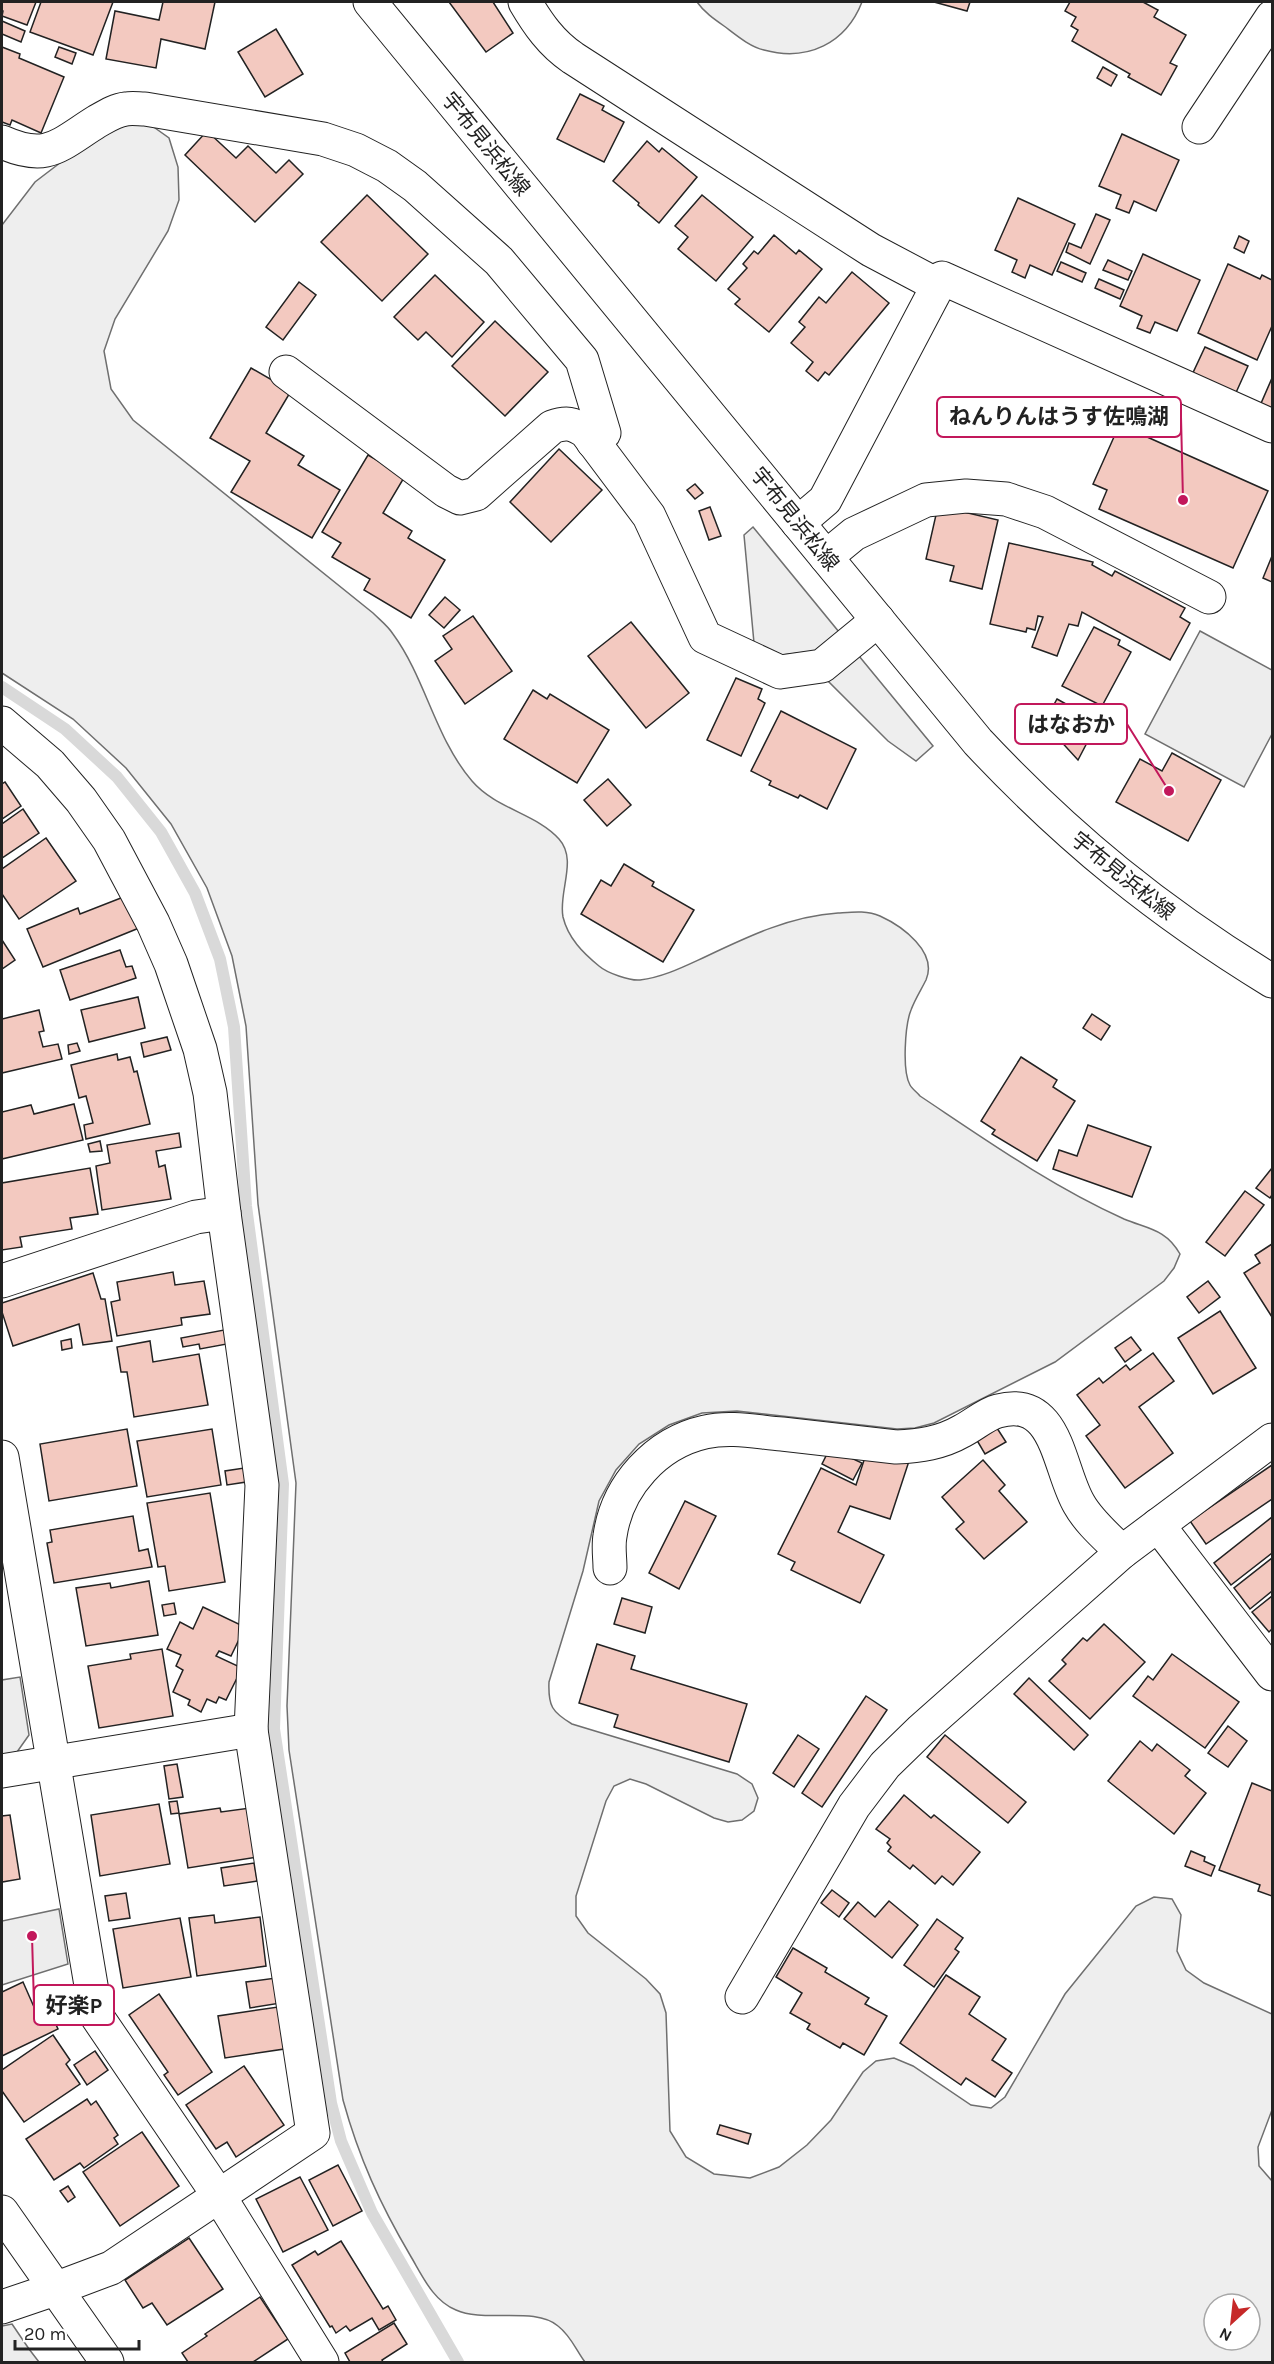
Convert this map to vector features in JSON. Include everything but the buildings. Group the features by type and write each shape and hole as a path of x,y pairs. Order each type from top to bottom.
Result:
{"street":[{"name":"宇布見浜松線","path":"370,2 978,742 1062,826 1106,865 1201,936 1272,981"},
{"path":"525,2 545,34 573,58 871,250 939,286"},
{"path":"1199,127 1272,17"},
{"path":"2,142 24,151 45,152 64,144 106,116 125,109 145,109 323,139 356,150 387,166 415,186 499,261 582,360 604,434 593,442"},
{"path":"798,523 825,501 942,278 1272,426"},
{"path":"286,372 446,491 460,498 476,494 552,427 563,423 575,424 586,432 650,516 705,637 780,672 822,666 878,620"},
{"path":"826,556 854,534 926,500 966,496 1006,499 1045,512 1209,597"},
{"path":"2,723 50,764 81,800 109,840 153,923 183,996 200,1049 210,1093 224,1213 262,1485 251,1730 313,2133 111,2268 2,2307"},
{"path":"2,1281 196,1217 224,1213"},
{"path":"610,1568 609,1537 617,1508 632,1481 652,1458 677,1442 706,1432 737,1429 896,1447 918,1446 940,1442 996,1412 1011,1408 1026,1411 1039,1418 1050,1429 1078,1504 1122,1552"},
{"path":"742,1997 854,1806 885,1765 921,1730 1122,1552 1272,1440"},
{"path":"2,1457 96,2015 219,2196 322,2362"},
{"path":"1158,1525 1272,1674"},
{"path":"2,1771 251,1730"},
{"path":"2,2212 107,2362"}],"shaded area":[{"path":"697,2 862,2 846,28 824,46 810,51 780,53 764,50 743,40 713,18"},
{"path":"148,123 169,138 178,167 179,200 168,231 115,319 104,351 111,389 133,420 389,628 414,670 449,746 472,781 493,798 550,830 564,847 567,866 563,917 568,932 582,950 607,971 625,978 640,980 674,971 755,934 804,918 854,912 880,916 898,926 916,941 927,960 926,980 911,1010 906,1037 906,1069 912,1088 920,1096 994,1146 1045,1177 1097,1206 1169,1239 1180,1254 1174,1268 1164,1281 1055,1362 934,1423 915,1428 897,1429 737,1411 702,1413 669,1425 639,1444 616,1470 599,1501 583,1571 549,1682 549,1697 556,1712 572,1724 737,1774 752,1784 758,1798 754,1811 742,1820 728,1822 714,1818 646,1784 630,1779 614,1786 606,1801 576,1896 576,1916 588,1933 646,1979 660,1994 666,2013 670,2131 686,2157 714,2174 750,2178 779,2167 807,2145 831,2120 863,2072 876,2061 894,2058 913,2066 971,2105 991,2108 1005,2097 1065,1994 1136,1906 1154,1897 1172,1899 1181,1915 1177,1951 1186,1970 1204,1983 1272,2014 1272,2110 1258,2147 1259,2166 1272,2181 1272,2362 585,2362 566,2334 548,2320 523,2316 467,2314 448,2306 429,2287 389,2217 363,2161 343,2100 289,1750 287,1706 296,1483 258,1204 246,1026 232,956 207,888 171,824 126,768 73,719 2,673 2,225 35,182 111,127"},
{"path":"753,527 839,632 816,651 782,655 754,643 744,535"},
{"path":"1200,631 1272,670 1272,734 1244,787 1145,734"},
{"path":"859,656 933,746 916,761 888,741 828,681"},
{"path":"20,1677 29,1735 17,1752 2,1755 2,1680"},
{"path":"59,1909 68,1964 2,1985 2,1921"},
{"path":"12,2324 39,2362 2,2362 2,2326"}],"waterway":[{"path":"2,687 65,729 117,777 161,832 195,893 220,959 234,1027 246,1206 283,1484 274,1729 331,2103 341,2141 372,2213 458,2362"}],"place":[{"name":"ねんりんはうす佐鳴湖","path":"1183,500"},
{"name":"はなおか","path":"1169,791"},
{"name":"好楽P","path":"32,1936"}]}
